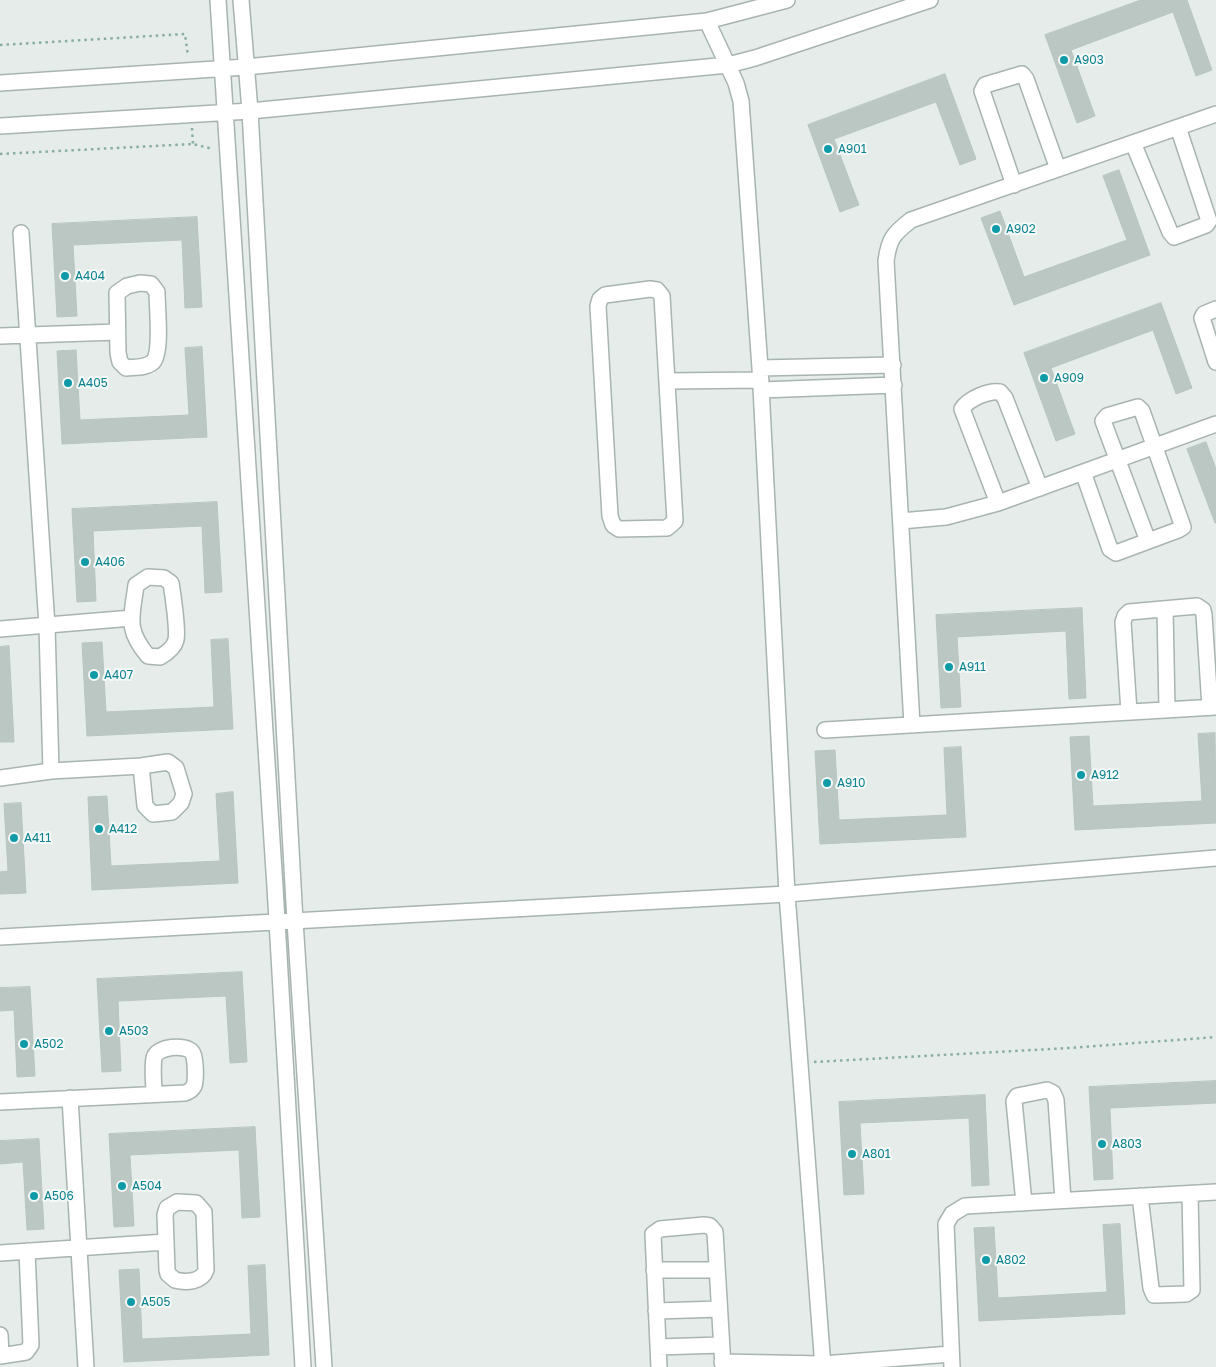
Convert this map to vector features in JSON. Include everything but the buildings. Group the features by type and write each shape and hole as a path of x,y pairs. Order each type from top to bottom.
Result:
{"street":[{"path":"218,0 303,1367"},
{"path":"240,0 250,111 294,921 324,1367"},
{"path":"0,83 246,67 707,21 787,0"},
{"path":"0,126 250,111 728,65 930,0"},
{"path":"707,21 740,92 741,101 761,379 788,894 823,1366"},
{"path":"1014,185 982,91 985,85 1016,74 1022,74 1026,79 1058,169"},
{"path":"912,725 886,261 889,244 898,231 910,220 1178,127 1215,118"},
{"path":"1133,143 1170,232 1174,237 1206,225 1209,220 1210,202 1178,127"},
{"path":"21,233 46,626 51,771"},
{"path":"140,283 151,284 157,292 158,353 152,362 142,366 126,368 120,362 117,332 117,293 127,286 140,283"},
{"path":"650,289 657,290 662,296 667,381 675,521 667,528 619,529 613,525 610,516 598,306 600,299 605,296 650,289"},
{"path":"1216,310 1204,314 1202,318 1216,362"},
{"path":"0,336 117,332"},
{"path":"761,379 893,365"},
{"path":"667,381 761,379 894,385"},
{"path":"998,503 962,409 965,404 993,391 1000,392 1005,398 1040,488"},
{"path":"1084,472 1110,549 1116,553 1178,530 1183,527 1142,411 1138,407 1106,416 1103,421 1148,541"},
{"path":"901,521 946,517 998,503 1216,424"},
{"path":"148,577 164,578 171,584 176,640 170,651 160,658 148,656 136,642 132,630 132,618 136,585 148,577"},
{"path":"825,730 1167,710 1213,707 1202,610 1196,606 1129,612 1125,616 1123,622 1129,712"},
{"path":"1165,609 1167,710"},
{"path":"0,629 132,618"},
{"path":"0,778 51,771 141,766"},
{"path":"0,938 788,894 1216,858"},
{"path":"1024,1202 1014,1101 1017,1096 1048,1090 1053,1093 1056,1100 1063,1200"},
{"path":"0,1102 154,1094"},
{"path":"70,1098 86,1367"},
{"path":"659,1367 653,1234 660,1230 704,1225 710,1226 715,1232 722,1365 823,1366 952,1361 946,1224 952,1214 965,1206 1216,1192"},
{"path":"1140,1196 1151,1288 1154,1295 1186,1294 1192,1290 1190,1194"},
{"path":"177,1202 192,1202 199,1205 204,1212 206,1270 202,1277 196,1280 180,1281 172,1277 167,1270 166,1242 165,1215 167,1208 177,1202"},
{"path":"0,1253 166,1242"},
{"path":"0,1335 1,1356 26,1352 31,1345 27,1251"},
{"path":"654,1270 718,1270"},
{"path":"656,1311 719,1309"},
{"path":"658,1347 721,1344"}],"path":[{"path":"0,45 186,34 190,71"},
{"path":"0,154 193,144 228,153"},
{"path":"800,1063 1216,1037"}],"place":[{"name":"A903","path":"1064,60"},
{"name":"A901","path":"828,149"},
{"name":"A902","path":"996,229"},
{"name":"A404","path":"65,276"},
{"name":"A909","path":"1044,378"},
{"name":"A405","path":"68,383"},
{"name":"A406","path":"85,562"},
{"name":"A911","path":"949,667"},
{"name":"A407","path":"94,675"},
{"name":"A912","path":"1081,775"},
{"name":"A910","path":"827,783"},
{"name":"A412","path":"99,829"},
{"name":"A411","path":"14,838"},
{"name":"A503","path":"109,1031"},
{"name":"A502","path":"24,1044"},
{"name":"A803","path":"1102,1144"},
{"name":"A801","path":"852,1154"},
{"name":"A504","path":"122,1186"},
{"name":"A506","path":"34,1196"},
{"name":"A802","path":"986,1260"},
{"name":"A505","path":"131,1302"}]}
